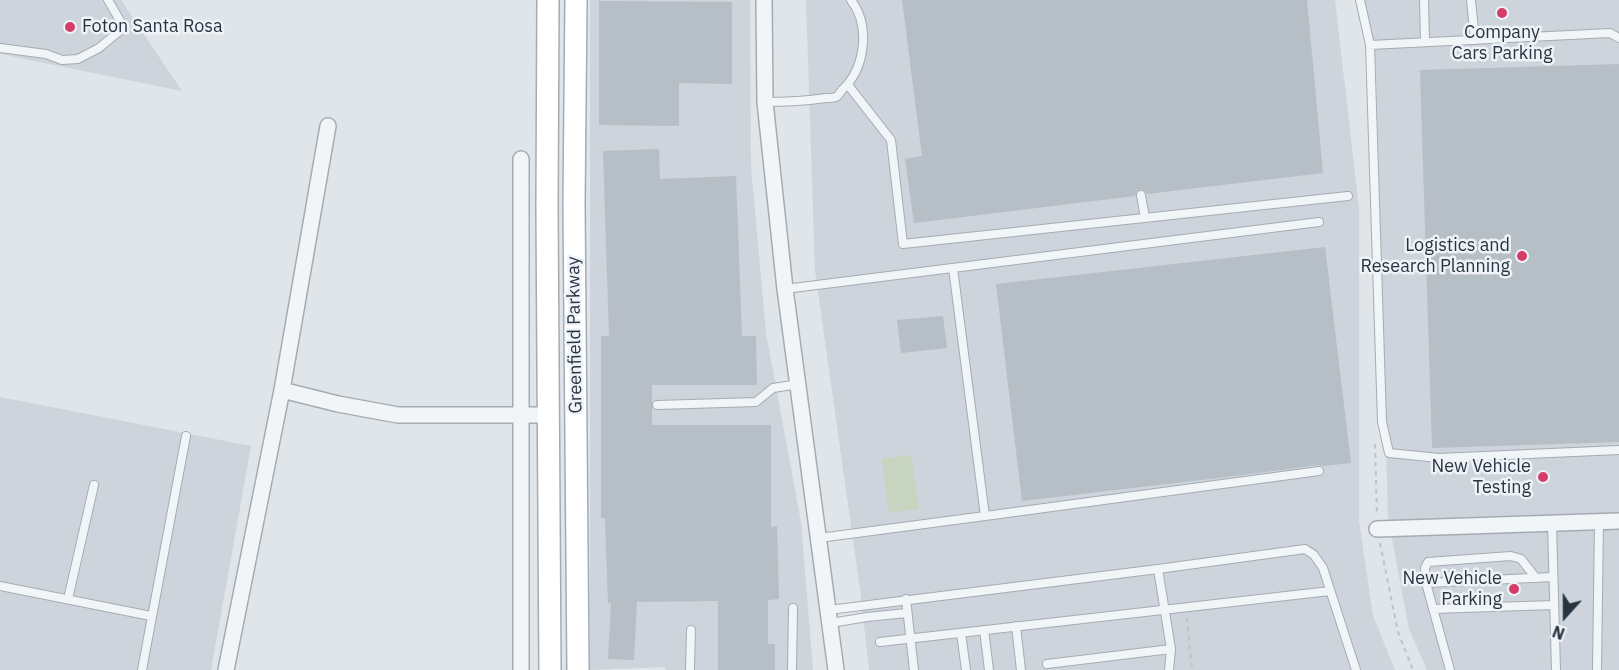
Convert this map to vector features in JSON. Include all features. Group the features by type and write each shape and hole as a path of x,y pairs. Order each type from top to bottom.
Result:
{"main road":[{"name":"Greenfield Parkway","path":"548,0 550,670"},
{"name":"Greenfield Parkway","path":"576,0 574,203 578,670"}],"street":[{"path":"764,0 765,102 785,288 836,670"},
{"path":"226,670 282,390 328,126"},
{"path":"521,159 521,670"},
{"path":"282,390 338,404 398,414 548,415"},
{"path":"1377,529 1619,521"}],"lane":[{"path":"0,48 46,54 62,60 78,59 99,48 122,28 108,0"},
{"path":"765,102 809,101 836,97 848,85 856,74 863,40 861,22 851,0"},
{"path":"1360,0 1370,45 1382,422 1389,453 1439,458 1619,450"},
{"path":"1424,0 1425,42"},
{"path":"1471,0 1475,40"},
{"path":"1370,45 1610,33 1619,38"},
{"path":"848,85 891,140 903,244 1348,195"},
{"path":"1141,195 1144,218"},
{"path":"785,288 1319,222"},
{"path":"953,268 985,516"},
{"path":"657,405 756,402 773,388 799,384"},
{"path":"142,670 186,436"},
{"path":"819,538 1319,471"},
{"path":"68,599 94,485"},
{"path":"1597,670 1599,522"},
{"path":"1552,524 1556,670"},
{"path":"830,616 906,599 1305,549 1314,555 1323,568 1356,670"},
{"path":"1450,670 1426,583 1425,568 1428,562 1511,556 1521,559 1536,578"},
{"path":"1158,569 1171,650 1169,670"},
{"path":"1426,583 1553,577"},
{"path":"0,586 151,616"},
{"path":"880,642 1330,591"},
{"path":"906,599 914,670"},
{"path":"1433,609 1554,605"},
{"path":"792,670 793,608"},
{"path":"830,616 867,617 908,613"},
{"path":"1016,626 1021,670"},
{"path":"690,670 691,630"},
{"path":"984,630 989,670"},
{"path":"961,633 966,670"},
{"path":"1047,664 1171,650"}],"path":[{"path":"1185,606 1192,670"}],"shaded area":[{"name":"Foton Santa Rosa","path":"0,0 121,0 182,91 0,54"},
{"path":"590,0 750,0 751,167 766,333 801,522 813,670 666,670 665,667 590,670"},
{"path":"806,0 1335,0 1359,208 1359,521 1373,616 1395,670 869,670 860,589 815,271"},
{"path":"1362,0 1619,0 1619,670 1427,670 1409,629 1388,517 1376,66"},
{"path":"0,397 251,446 211,670 0,670"}],"green space":[{"path":"911,455 919,509 889,513 882,459"}],"building":[{"path":"902,0 1307,0 1323,173 1147,194 1141,189 1135,196 914,223 905,159 922,156"},
{"path":"599,1 732,2 732,84 679,83 679,126 599,125"},
{"name":"Logistics and Research Planning","path":"1619,64 1619,442 1432,448 1420,70"},
{"path":"659,149 660,179 736,176 742,336 756,336 757,385 652,385 652,425 771,425 771,527 777,526 779,599 768,600 768,644 775,644 775,670 718,670 718,601 637,602 634,660 608,659 611,603 608,603 605,518 601,518 601,336 609,336 603,151"},
{"path":"1325,247 1351,463 1022,501 996,284"},
{"path":"943,316 947,348 901,353 897,320"}],"place":[{"name":"Company Cars Parking","path":"1502,13"},
{"name":"Foton Santa Rosa","path":"70,27"},
{"name":"Logistics and Research Planning","path":"1522,256"},
{"name":"New Vehicle Testing","path":"1543,477"},
{"name":"New Vehicle Parking","path":"1514,589"}]}
